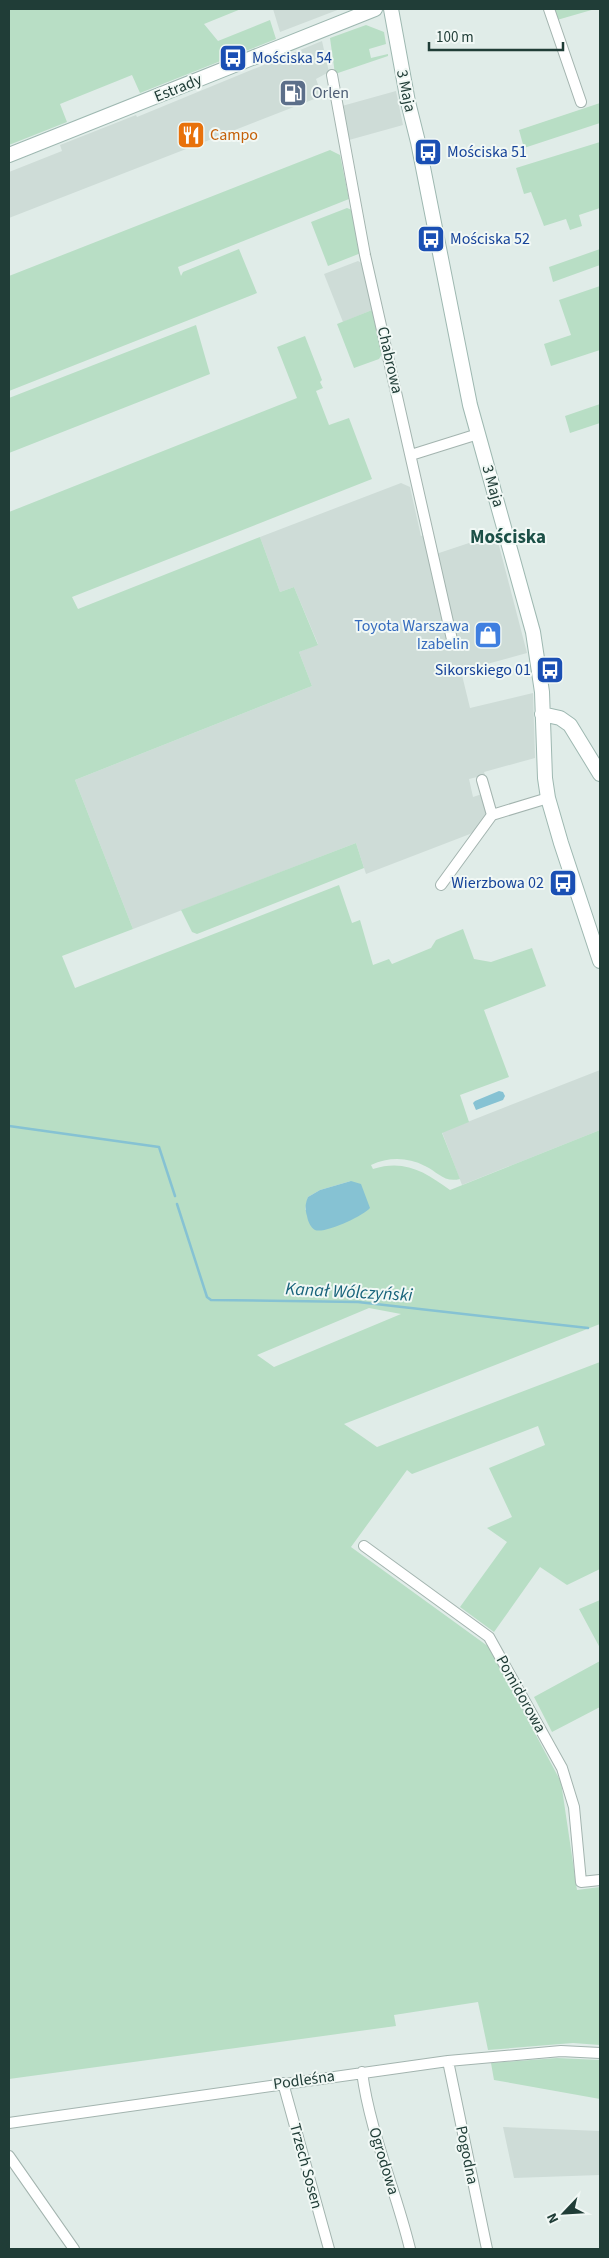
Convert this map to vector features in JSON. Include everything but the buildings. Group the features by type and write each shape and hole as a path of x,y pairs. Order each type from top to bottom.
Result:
{"main road":[{"name":"Estrady","path":"9,155 375,9"},
{"name":"3 Maja","path":"391,9 408,102 418,142 468,395 534,632 541,683 545,778 548,798 600,961"},
{"path":"542,714 560,718 570,725 600,774"}],"street":[{"path":"549,9 580,102"},
{"name":"Chabrowa","path":"332,76 366,255 411,455 412,471 452,644"},
{"path":"411,455 478,434"},
{"path":"482,780 492,815"},
{"path":"441,885 492,815 548,798"},
{"name":"Pomidorowa","path":"364,1546 489,1637 562,1768 574,1806 581,1882 600,1880"},
{"name":"Podleśna","path":"9,2123 448,2061 561,2051 600,2053"},
{"name":"Pogodna","path":"448,2061 487,2249"},
{"name":"Ogrodowa","path":"362,2072 367,2102 381,2155 410,2249"},
{"name":"Trzech Sosen","path":"284,2083 329,2249"},
{"path":"9,2156 74,2249"}],"shaded area":[{"path":"273,9 340,9 280,32"},
{"path":"322,41 329,72 316,79 322,96 9,218 9,172 62,151 60,145 136,115 137,117"},
{"path":"396,91 403,125 349,140 342,106"},
{"path":"358,261 363,264 372,310 343,322 324,274"},
{"path":"401,483 410,487 421,536 425,535 436,554 496,534 527,653 461,671 470,708 533,693 535,758 484,772 485,775 469,779 473,797 482,794 487,817 470,834 366,874 356,843 133,929 75,780 312,686 299,652 318,644 294,587 280,592 260,537"},
{"path":"600,1070 600,1130 462,1185 442,1132"},
{"path":"503,2127 600,2131 600,2175 514,2178"}],"green space":[{"path":"9,9 241,9 204,24 218,41 270,20 276,39 140,93 132,75 60,104 67,122 9,145"},
{"path":"553,9 595,9 557,20"},
{"path":"366,25 384,32 386,44 369,49 371,58 388,54 388,56 335,74 330,38"},
{"path":"600,103 600,123 524,148 519,130"},
{"path":"600,142 600,208 579,215 582,226 570,230 566,219 544,226 531,192 524,194 516,168"},
{"path":"330,150 340,155 349,199 178,267 181,276 183,272 239,249 257,293 9,391 9,276"},
{"path":"347,208 352,210 361,253 328,266 311,222"},
{"path":"600,249 600,265 553,282 549,267"},
{"path":"600,286 600,350 551,366 544,344 571,335 559,300"},
{"path":"372,310 382,354 379,359 354,368 337,324"},
{"path":"196,325 210,374 9,453 9,398"},
{"path":"305,336 322,380 320,382 323,388 316,391 329,425 349,418 372,479 72,597 78,609 260,537 280,592 294,587 318,645 299,652 312,686 75,780 133,929 62,956 75,988 339,885 352,923 360,920 373,965 389,959 392,964 431,948 436,940 463,929 474,959 491,962 532,948 546,986 484,1010 509,1077 460,1095 469,1122 442,1133 460,1179 450,1180 412,1161 391,1159 371,1165 373,1169 395,1166 414,1169 450,1190 600,1130 600,1324 344,1424 377,1447 600,1362 600,1569 567,1585 540,1567 494,1632 460,1607 507,1542 487,1528 512,1517 489,1468 545,1445 538,1426 412,1474 407,1470 351,1547 489,1647 561,1782 577,1890 600,1887 600,2045 573,2043 488,2050 478,2002 394,2015 396,2026 9,2079 9,512 297,398 277,347","holes":["351,1181 305,1210 308,1197 320,1190","369,1308 401,1314 274,1367 257,1355"]},
{"path":"600,404 600,423 570,433 565,416"},
{"path":"356,843 364,868 197,934 192,932 181,910"},
{"path":"600,1600 600,1648 579,1609"},
{"path":"600,1661 600,1707 552,1732 534,1697"},
{"path":"557,2058 600,2060 600,2099 494,2080 491,2063"}],"water":[{"path":"499,1091 503,1092 505,1096 503,1100 476,1110 473,1103 475,1101"},
{"path":"351,1181 361,1184 370,1208 352,1220 335,1227 320,1231 313,1229 306,1211 308,1197 320,1190"}],"waterway":[{"name":"Kanał Wólczyński","path":"9,1126 159,1147 175,1196"},
{"name":"Kanał Wólczyński","path":"177,1204 207,1297 211,1300 358,1302 588,1328"}],"place":[{"name":"Mościska 54","path":"233,58"},
{"name":"Orlen","path":"293,93"},
{"name":"Campo","path":"191,135"},
{"name":"Mościska 51","path":"428,152"},
{"name":"Mościska 52","path":"431,239"},
{"name":"Toyota Warszawa Izabelin","path":"488,635"},
{"name":"Sikorskiego 01","path":"550,670"},
{"name":"Wierzbowa 02","path":"563,883"}],"district":[{"name":"Mościska","path":"508,537"}]}
